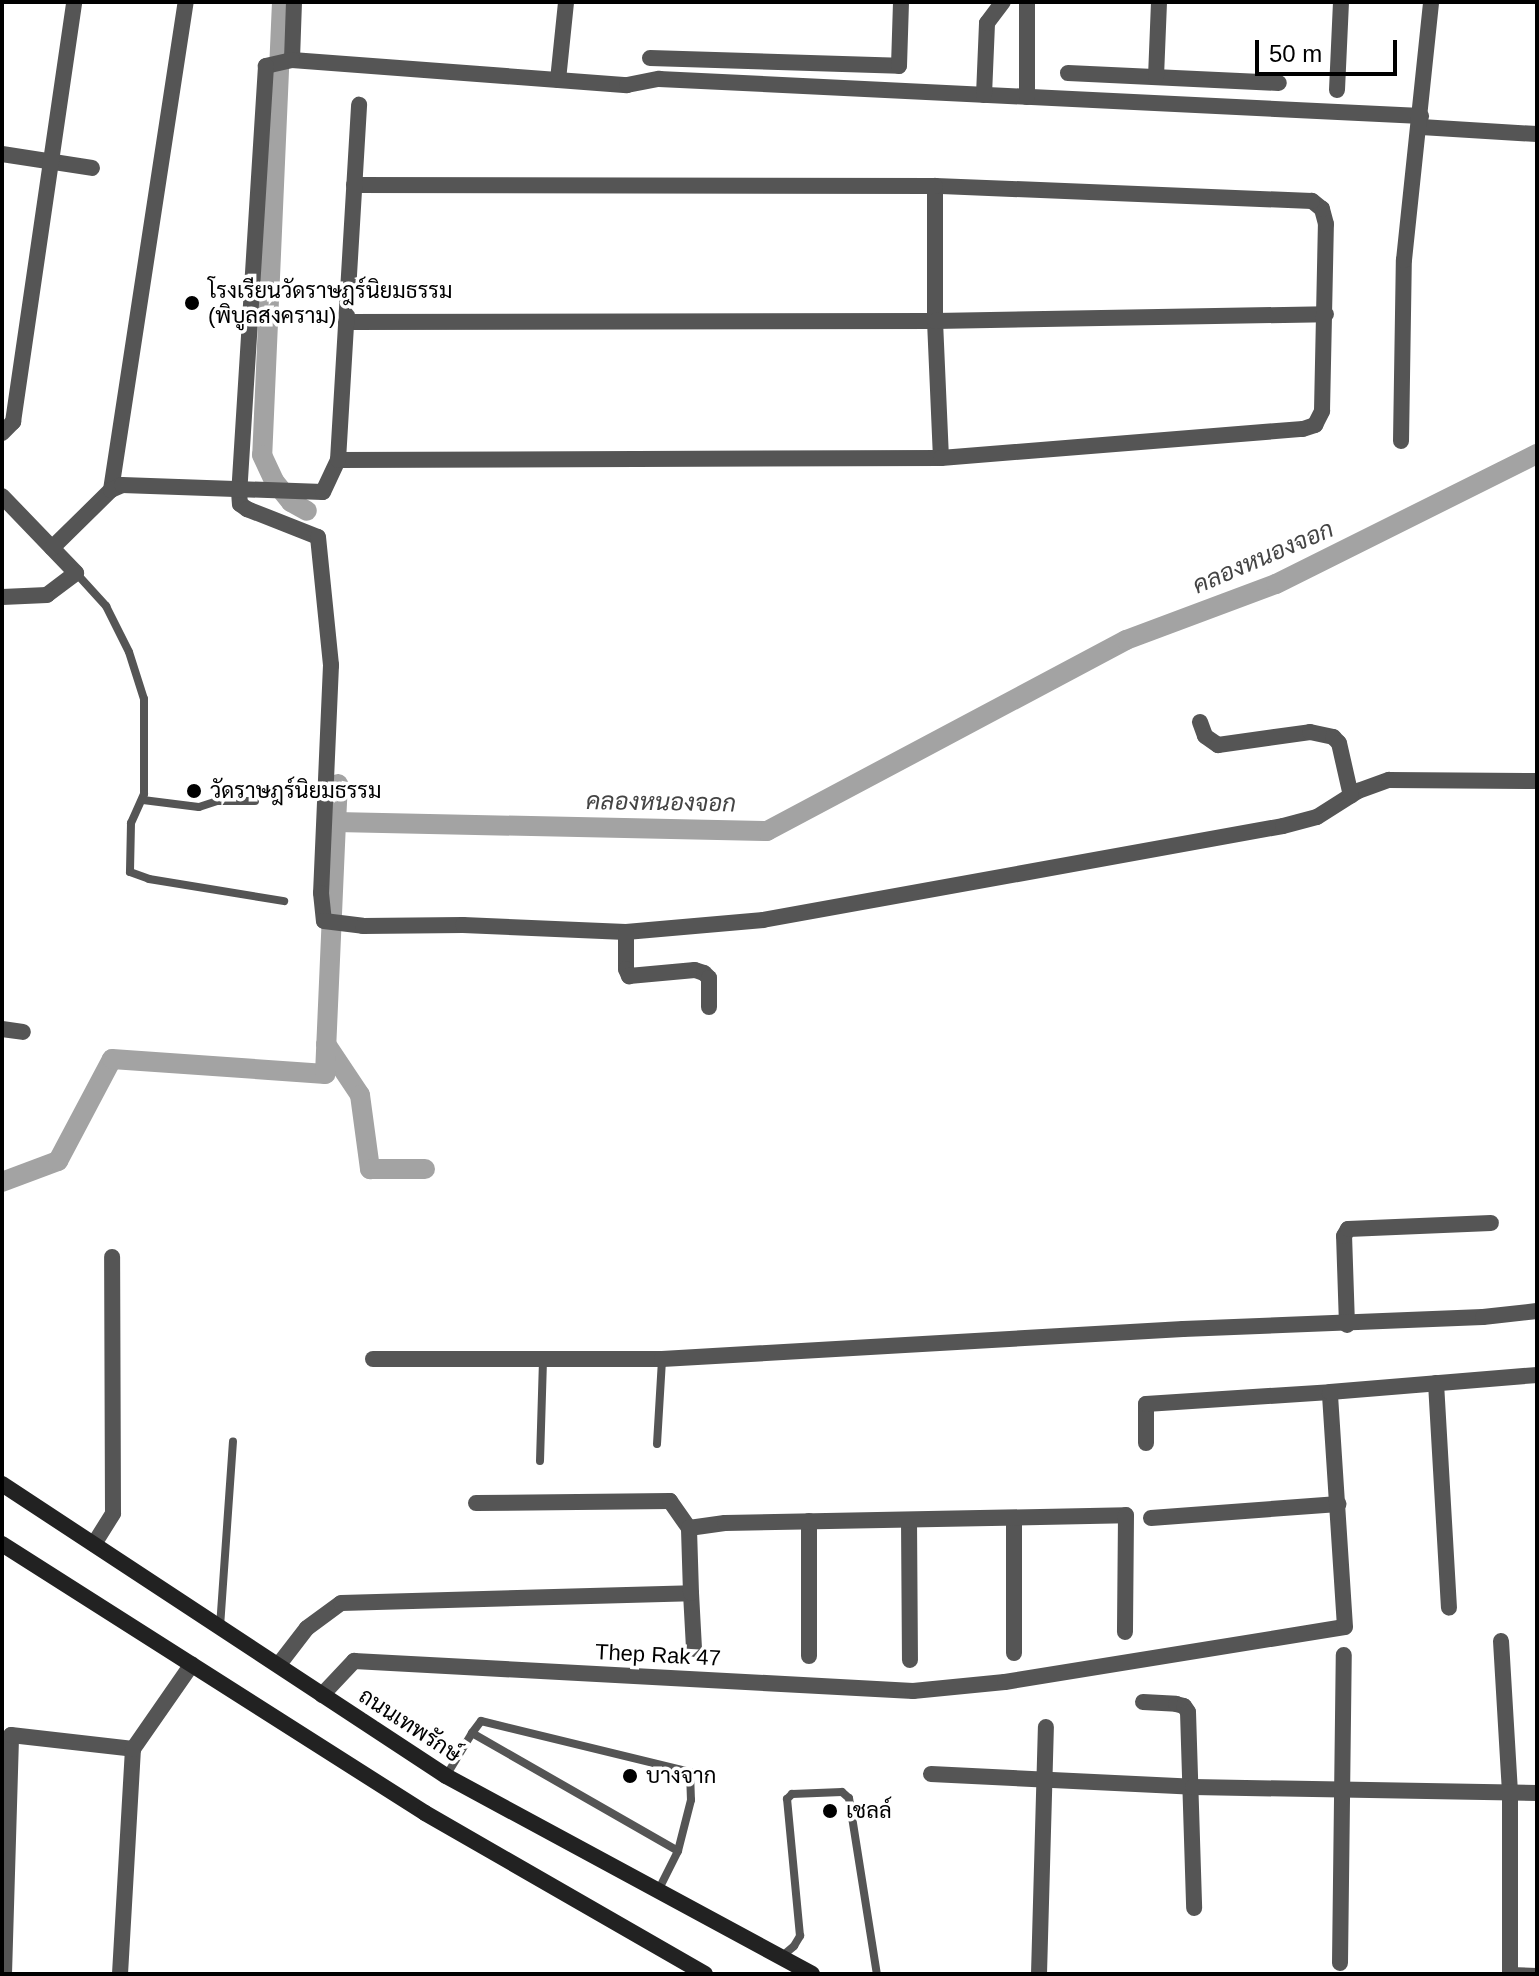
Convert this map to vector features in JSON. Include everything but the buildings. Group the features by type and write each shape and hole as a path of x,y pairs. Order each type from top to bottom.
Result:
{"main road":[{"name":"ถนนเทพรักษ์","path":"2,1484 280,1663 322,1695 446,1776 812,1974"},
{"path":"2,1544 425,1813 705,1974"}],"street":[{"path":"2,433 13,422 74,2"},
{"path":"111,490 186,2"},
{"path":"288,60 294,2"},
{"path":"558,80 566,2"},
{"path":"650,58 899,66 901,2"},
{"path":"984,95 987,23 1003,2"},
{"path":"1027,2 1027,97"},
{"path":"1156,77 1159,2"},
{"path":"1337,90 1341,2"},
{"path":"1401,441 1404,260 1421,121 1431,2"},
{"path":"1537,134 1421,121 1027,97 659,79 627,85 288,60 266,66 240,504 318,537 331,665 321,893 324,921 363,926 463,925 626,932 763,920 1283,826 1317,817 1377,782 1409,779 1537,781"},
{"path":"1068,73 1279,83"},
{"path":"52,548 111,490 122,485 323,492 338,460 359,105"},
{"path":"2,154 92,168"},
{"path":"338,460 941,458 1315,425 1322,411 1326,224 1322,209 1312,201 935,186 354,185"},
{"path":"935,186 935,321 941,458"},
{"path":"346,322 935,321 1326,314"},
{"path":"2,496 76,573 47,595 2,597"},
{"path":"1200,722 1205,736 1218,745 1310,732 1333,737 1339,743 1351,796"},
{"path":"626,932 626,969 629,976 695,970 704,973 709,978 709,1007"},
{"path":"2,1029 23,1032"},
{"path":"1347,1325 1344,1236 1348,1229 1491,1223"},
{"path":"94,1544 113,1513 112,1257"},
{"path":"373,1359 662,1359 1183,1329 1347,1325 1537,1311"},
{"path":"1146,1443 1146,1404 1537,1375"},
{"path":"1436,1383 1449,1608"},
{"path":"1151,1518 1338,1504 1330,1392"},
{"path":"476,1503 670,1501 689,1528 694,1649"},
{"name":"Thep Rak 47","path":"322,1695 354,1661 913,1691 1005,1682 1345,1627 1338,1504"},
{"path":"689,1528 725,1523 1126,1515 1125,1632"},
{"path":"1014,1518 1014,1653"},
{"path":"909,1520 910,1660"},
{"path":"809,1521 809,1656"},
{"path":"280,1663 307,1628 341,1603 691,1593"},
{"path":"1501,1641 1510,1793 1510,1973"},
{"path":"1340,1963 1344,1655"},
{"path":"120,1974 133,1749 192,1664"},
{"path":"1143,1702 1184,1706 1193,1787 1194,1908"},
{"path":"1039,1974 1046,1727"},
{"path":"4,1974 11,1735 133,1749"},
{"path":"931,1774 1193,1787 1537,1793"}],"lane":[{"path":"76,573 106,606 129,652 144,699 143,800 131,823 131,872 149,879 284,901"},
{"path":"143,800 199,807 218,801 255,801"},
{"path":"657,1444 662,1359"},
{"path":"540,1461 543,1361"},
{"path":"220,1627 233,1441"},
{"path":"446,1776 481,1721 690,1772 691,1800 678,1851 658,1891"},
{"path":"472,1733 678,1851"},
{"path":"781,1957 800,1936 787,1799 792,1794 838,1791 849,1798 877,1974"},
{"path":"1510,1973 1537,1972"}],"waterway":[{"path":"282,2 262,455 274,481 291,502 307,511"},
{"name":"คลองหนองจอก","path":"2,1182 58,1161 112,1059 325,1074 336,822 767,831 1126,640 1276,584 1537,454"},
{"path":"336,822 338,784"},
{"path":"326,1044 360,1095 370,1169 425,1169"}],"place":[{"name":"โรงเรียนวัดราษฎร์นิยมธรรม (พิบูลสงคราม)","path":"192,303"},
{"name":"วัดราษฎร์นิยมธรรม","path":"194,791"},
{"name":"บางจาก","path":"630,1776"},
{"name":"เชลล์","path":"830,1811"}]}
